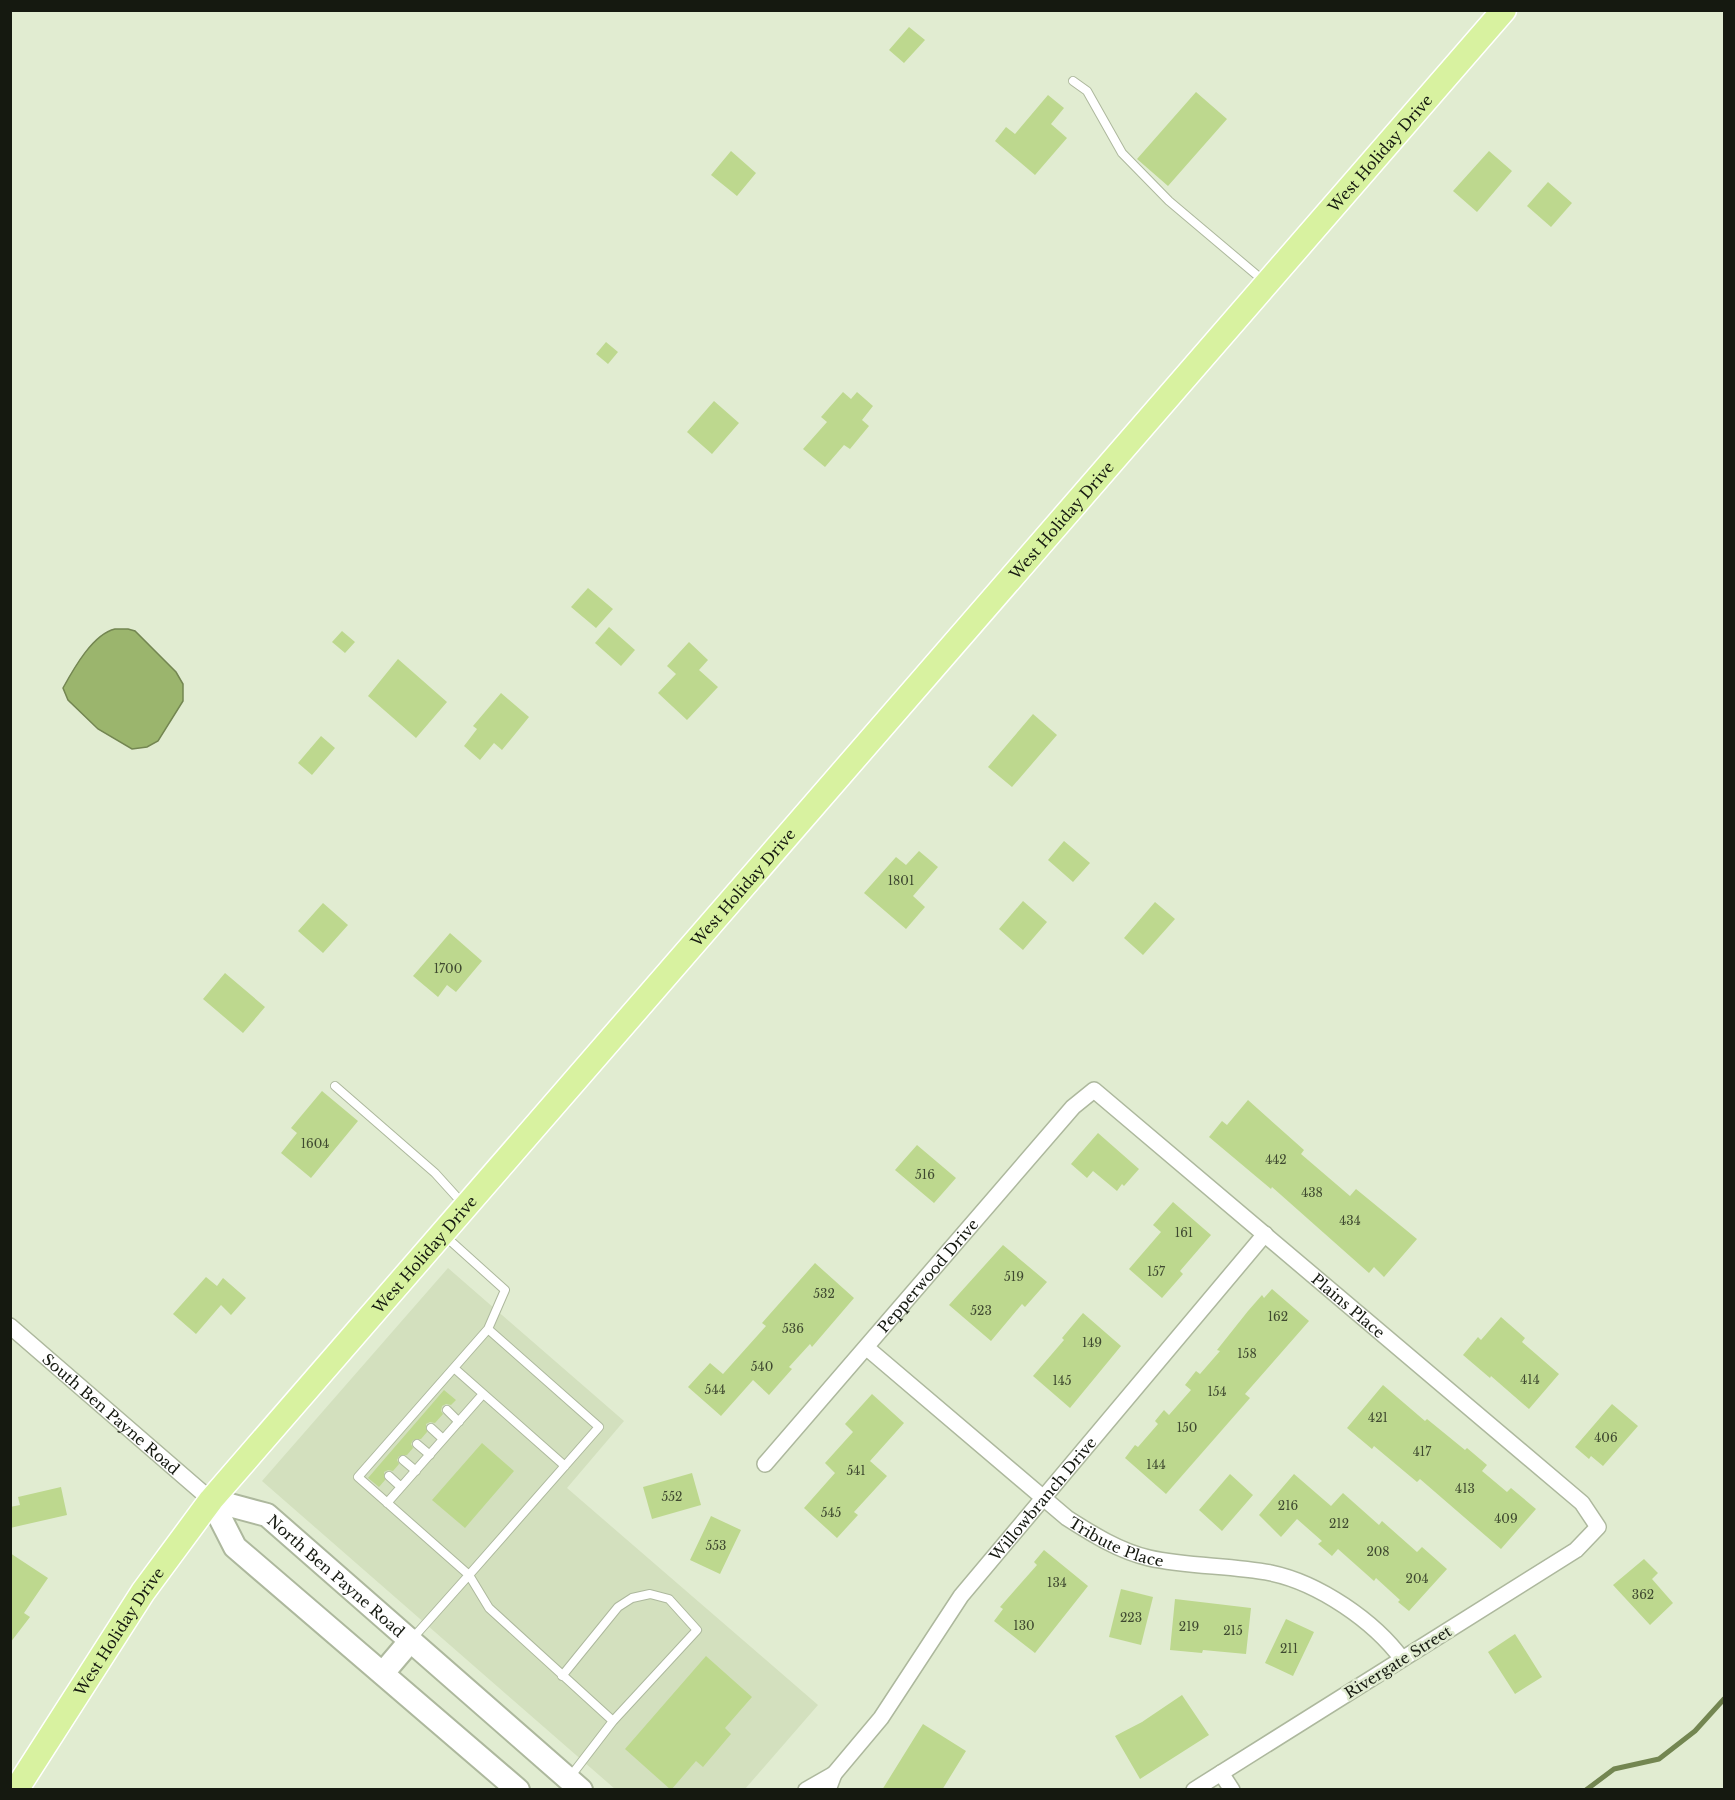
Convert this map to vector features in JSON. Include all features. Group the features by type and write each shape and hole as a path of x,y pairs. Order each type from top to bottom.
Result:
{"main road":[{"name":"West Holiday Drive","path":"16,1790 138,1600 211,1500 1504,10"}],"street":[{"name":"Plains Place","path":"1094,1090 1582,1503 1598,1527"},
{"name":"Pepperwood Drive","path":"765,1464 1073,1107 1094,1090"},
{"name":"Willowbranch Drive","path":"816,1789 834,1774 881,1718 962,1596 1265,1234"},
{"name":"South Ben Payne Road","path":"10,1326 211,1500"},
{"name":"Tribute Place","path":"867,1347 1044,1499 1093,1535 1146,1557 1271,1573 1300,1583 1333,1599 1367,1621 1389,1642 1402,1659"},
{"name":"North Ben Payne Road","path":"211,1500 267,1515 574,1784"},
{"path":"211,1500 235,1547 518,1790"},
{"name":"Rivergate Street","path":"1194,1790 1576,1550 1598,1527"},
{"path":"383,1673 411,1640"},
{"path":"1221,1773 1232,1790"}],"lane":[{"path":"1073,81 1087,91 1122,153 1169,201 1266,283"},
{"path":"335,1086 435,1173 465,1206"},
{"path":"442,1233 506,1290 488,1329 375,1464 358,1477 469,1575 489,1608 613,1721"},
{"path":"411,1640 599,1427 488,1329"},
{"path":"454,1368 565,1466"},
{"path":"387,1503 483,1394"},
{"path":"447,1410 459,1422"},
{"path":"430,1428 443,1440"},
{"path":"417,1444 430,1455"},
{"path":"403,1460 416,1471"},
{"path":"389,1476 401,1487"},
{"path":"562,1676 618,1607 632,1598 650,1594 669,1599 697,1630 613,1721 574,1784"}],"shaded area":[{"path":"115,629 135,631 176,672 183,684 183,701 158,741 147,747 132,749 98,729 68,700 63,688 78,662 92,645 107,632"},
{"path":"448,1268 624,1421 567,1488 818,1705 745,1789 615,1789 262,1481"}],"building":[{"path":"909,27 925,40 904,63 889,50"},
{"path":"1196,92 1227,119 1168,186 1137,159"},
{"path":"1048,95 1064,108 1051,124 1067,138 1035,175 995,141 1006,127 1015,134"},
{"path":"731,151 756,173 737,196 711,175"},
{"path":"1489,151 1512,171 1477,212 1453,191"},
{"path":"1548,182 1572,203 1551,227 1527,206"},
{"path":"606,342 618,352 608,364 596,354"},
{"path":"843,392 851,399 857,392 873,406 862,420 869,426 850,449 844,445 825,467 803,449 827,422 821,417"},
{"path":"714,401 739,423 712,454 687,432"},
{"path":"588,588 613,609 596,628 571,607"},
{"path":"609,627 635,650 621,666 595,643"},
{"path":"342,631 355,642 345,653 332,642"},
{"path":"689,642 708,660 699,670 718,687 687,720 658,693 676,674 667,666"},
{"path":"398,659 447,702 416,738 368,696"},
{"path":"501,693 529,717 502,750 494,743 480,760 464,746 477,729 473,726"},
{"path":"1033,714 1057,735 1012,787 988,767"},
{"path":"321,736 335,748 312,775 298,763"},
{"path":"1064,841 1090,863 1073,882 1048,860"},
{"path":"919,851 938,867 913,896 925,907 906,929 864,893 896,857 906,865"},
{"path":"1023,901 1047,922 1023,950 999,929"},
{"path":"1155,902 1175,919 1143,955 1124,938"},
{"path":"323,903 348,925 323,953 298,931"},
{"path":"450,933 482,961 456,992 447,985 438,997 413,976"},
{"path":"225,973 265,1007 243,1033 203,999"},
{"path":"322,1091 358,1121 311,1178 281,1153 297,1133 291,1128"},
{"path":"1248,1100 1304,1150 1301,1154 1350,1196 1356,1189 1417,1239 1384,1277 1374,1267 1369,1273 1272,1187 1271,1189 1209,1137 1222,1121 1227,1125"},
{"path":"1098,1133 1139,1169 1117,1191 1093,1171 1087,1178 1071,1164"},
{"path":"917,1145 956,1178 934,1203 895,1170"},
{"path":"1173,1202 1211,1235 1180,1271 1183,1274 1162,1298 1129,1269 1161,1232 1153,1225"},
{"path":"1003,1245 1047,1282 1025,1307 1022,1304 991,1341 949,1305"},
{"path":"815,1263 854,1298 812,1347 810,1344 789,1367 792,1369 769,1395 753,1380 721,1416 688,1387 710,1363 723,1374 766,1326 762,1323"},
{"path":"206,1277 217,1286 223,1278 246,1298 231,1315 221,1305 196,1334 173,1314"},
{"path":"1272,1289 1309,1321 1245,1394 1250,1398 1166,1494 1125,1458 1135,1445 1138,1447 1158,1424 1155,1421 1164,1410 1169,1415 1191,1390 1185,1385 1196,1371 1200,1374 1220,1351 1217,1350 1248,1311 1262,1295 1264,1298"},
{"path":"1083,1313 1121,1346 1070,1408 1033,1376 1064,1340 1062,1338"},
{"path":"1501,1317 1525,1338 1522,1342 1559,1374 1529,1409 1463,1355 1478,1337 1481,1340"},
{"path":"1383,1385 1425,1421 1427,1419 1487,1465 1482,1471 1507,1492 1511,1488 1536,1509 1501,1549 1420,1479 1417,1482 1374,1446 1372,1449 1347,1428"},
{"path":"444,1390 456,1400 451,1405 442,1406 443,1414 435,1423 426,1424 427,1432 421,1439 413,1440 411,1444 413,1448 407,1455 399,1456 397,1460 399,1464 393,1471 384,1472 385,1480 379,1487 368,1478"},
{"path":"872,1394 904,1423 870,1461 887,1476 854,1512 858,1515 837,1538 804,1508 835,1473 825,1463 853,1432 845,1424"},
{"path":"1612,1404 1638,1426 1603,1466 1591,1456 1589,1459 1575,1447"},
{"path":"482,1443 514,1471 465,1528 432,1500"},
{"path":"692,1473 701,1505 652,1519 643,1487"},
{"path":"1230,1474 1253,1495 1222,1531 1199,1510"},
{"path":"1294,1474 1331,1506 1343,1493 1379,1525 1382,1521 1417,1552 1422,1547 1447,1569 1409,1611 1376,1578 1374,1581 1338,1549 1332,1556 1318,1544 1322,1541 1297,1519 1281,1537 1259,1515"},
{"path":"61,1487 67,1515 10,1528 10,1507 20,1505 18,1497"},
{"path":"711,1516 741,1530 720,1574 690,1560"},
{"path":"1044,1550 1088,1586 1035,1653 994,1621 1003,1609 1000,1607 1037,1565 1034,1562"},
{"path":"10,1553 48,1578 24,1613 30,1617 10,1643"},
{"path":"1644,1559 1658,1573 1652,1579 1673,1603 1650,1625 1613,1585"},
{"path":"1121,1589 1153,1597 1141,1645 1109,1637"},
{"path":"1175,1599 1251,1608 1246,1654 1170,1650"},
{"path":"1286,1619 1314,1632 1293,1676 1265,1663"},
{"path":"1515,1634 1542,1677 1515,1694 1488,1652"},
{"path":"706,1656 752,1697 725,1728 731,1734 703,1767 696,1761 671,1790 625,1749"},
{"path":"1182,1695 1209,1735 1140,1779 1115,1736 1142,1722"},
{"path":"923,1724 966,1751 942,1790 882,1790"}],"waterway":[{"path":"1586,1790 1614,1769 1659,1759 1695,1731 1724,1699"}]}
